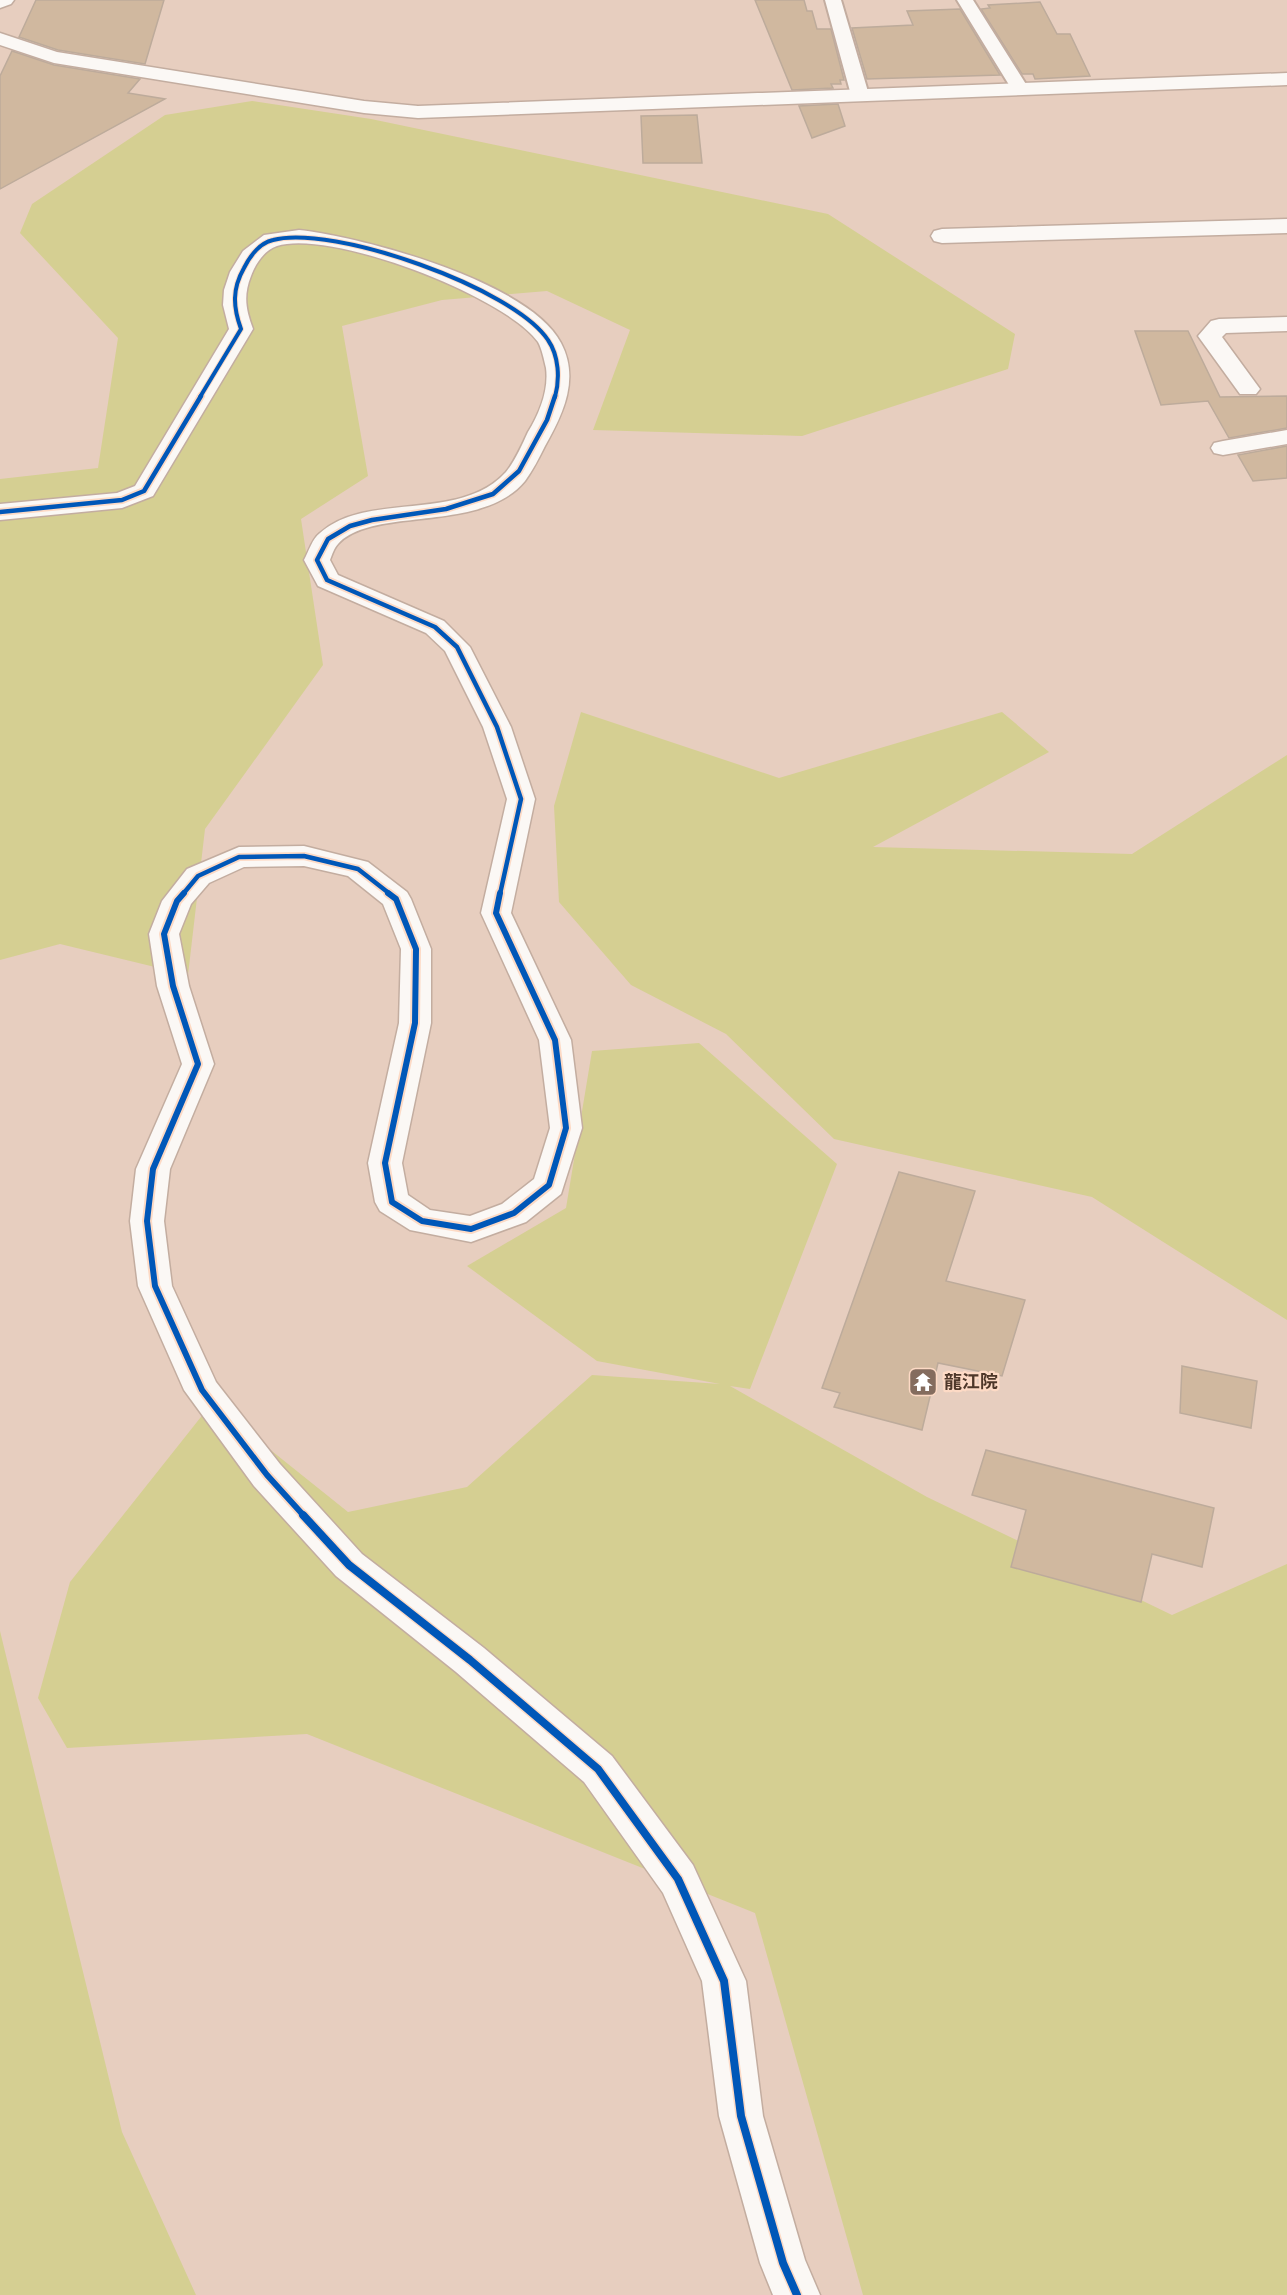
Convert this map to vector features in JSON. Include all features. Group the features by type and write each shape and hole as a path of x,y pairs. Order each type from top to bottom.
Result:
{"street":[{"path":"0,2 4,0"},
{"path":"0,39 54,57 364,107 418,112 1287,79"},
{"path":"942,236 1287,226"},
{"path":"0,512 122,500 144,491 241,329 233,299 243,267 255,253 272,240 304,238 349,243 448,274 510,305 548,339 559,375 548,420 514,478 485,498 442,510 355,523 328,538 317,560 327,580 435,627 457,647 497,727 521,799 496,913 555,1040 566,1128 549,1185 514,1213 471,1229 422,1221 392,1202 385,1163 415,1023 416,981 416,949 396,899 358,869 304,856 239,857 198,876 177,901 164,934 173,986 198,1064 153,1169 147,1221 155,1286 202,1390 267,1476 350,1565 470,1660 598,1769 678,1879 724,1981 741,2116 783,2263 796,2295"},
{"path":"1248,389 1210,336 1219,326 1287,324"},
{"path":"1223,448 1287,437"}],"lane":[{"path":"833,0 860,95"},
{"path":"964,0 1020,89"}],"shaded area":[{"path":"252,101 371,119 828,214 1015,334 1008,369 802,436 593,430 630,330 547,291 442,300 342,326 368,476 301,519 323,665 205,829 188,975 60,944 0,960 0,479 98,468 118,338 20,233 32,204 165,115"},
{"path":"581,712 779,778 1002,712 1049,752 873,847 1132,854 1287,755 1287,1320 1092,1197 834,1139 726,1034 631,985 559,902 554,806"},
{"path":"699,1043 837,1164 750,1389 730,1386 927,1497 1172,1615 1287,1564 1287,2295 863,2295 755,1913 307,1734 67,1748 38,1698 70,1582 212,1403 348,1512 467,1487 592,1375 720,1384 597,1361 467,1266 566,1208 592,1051"},
{"path":"0,1631 122,2132 196,2295 0,2295"}],"building":[{"path":"36,0 164,0 145,64 58,50 19,37"},
{"path":"755,0 804,0 807,11 812,11 817,29 831,29 844,80 840,80 841,84 831,84 833,88 792,90"},
{"path":"1040,2 1057,34 1070,34 1090,76 1035,79 1033,74 1022,74 981,9 990,8 988,5"},
{"path":"960,9 1000,75 867,79 852,28 913,25 907,11"},
{"path":"12,51 54,65 140,79 128,93 165,99 0,189 0,76"},
{"path":"838,104 845,126 812,138 799,106"},
{"path":"697,115 702,163 643,163 641,116"},
{"path":"1135,331 1188,331 1220,397 1287,396 1287,428 1229,438 1208,401 1161,405"},
{"path":"1287,446 1287,478 1253,481 1238,455"},
{"path":"899,1172 975,1191 946,1281 1025,1300 1002,1376 938,1363 922,1430 834,1407 840,1393 822,1388"},
{"path":"1182,1366 1257,1381 1251,1428 1180,1413"},
{"path":"986,1450 1214,1508 1202,1567 1152,1554 1141,1602 1011,1567 1026,1510 972,1495"}],"cycle path":[{"path":"0,512 122,500 144,491 241,329 234,302 241,272 257,249 272,240 299,237 335,241 375,250 417,264 459,281 496,300 527,319 547,338 551,345 558,372 554,403 522,467 513,479 493,494 470,503 446,509 396,515 350,526 328,539 317,560 327,580 435,627 457,647 497,727 521,799 496,913 555,1040 566,1128 549,1185 514,1213 471,1229 422,1221 392,1202 385,1163 415,1023 416,949 396,899 358,869 304,856 239,857 198,876 177,901 164,934 173,986 198,1064 153,1169 147,1221 155,1286 202,1390 267,1475 349,1565 470,1660 598,1769 678,1879 724,1981 741,2116 783,2263 797,2295"}],"place":[{"name":"龍江院","path":"923,1382"}]}
